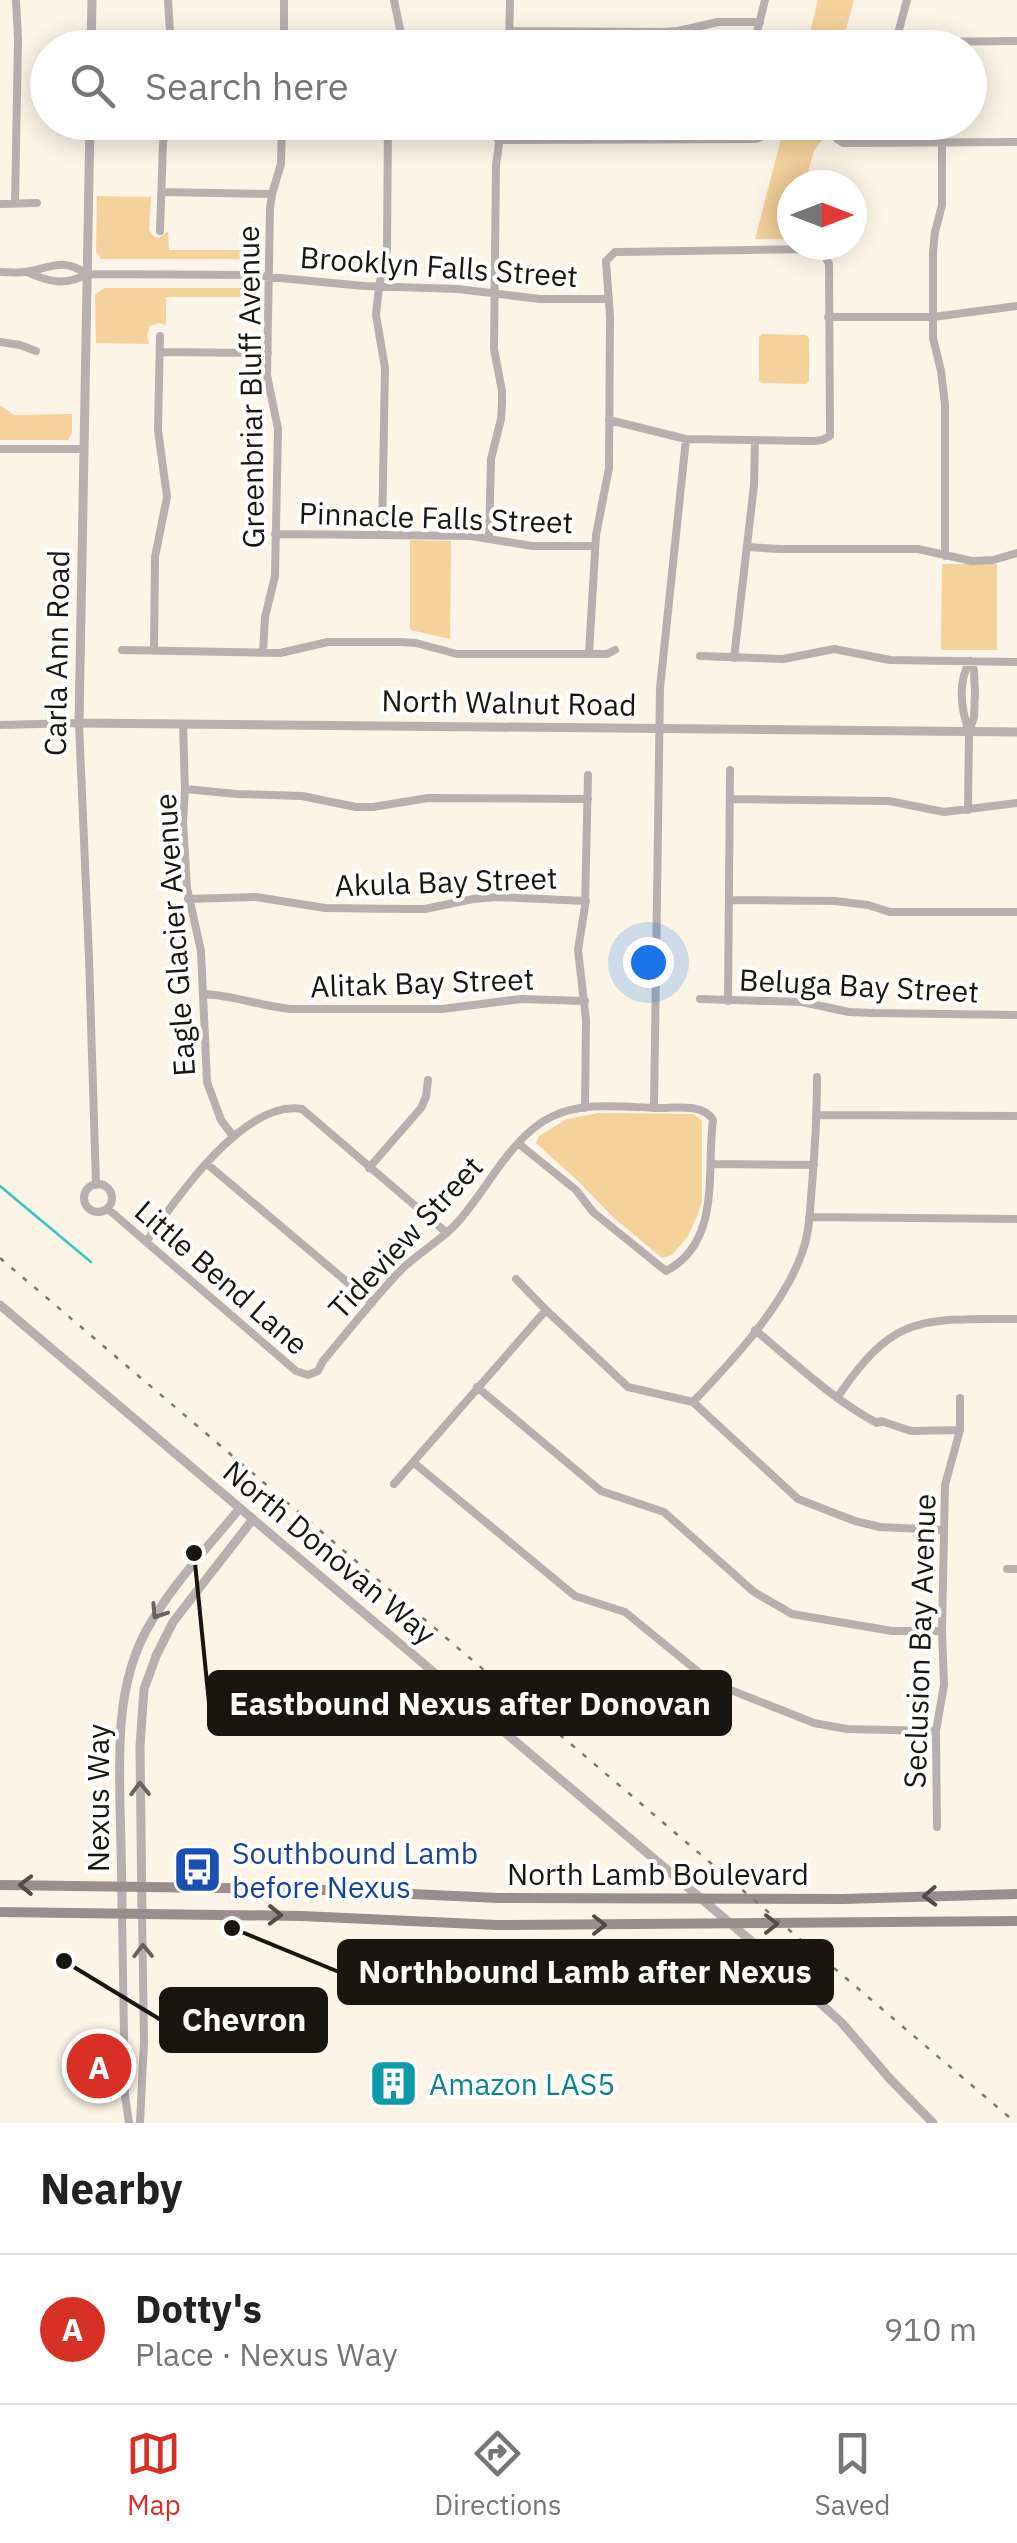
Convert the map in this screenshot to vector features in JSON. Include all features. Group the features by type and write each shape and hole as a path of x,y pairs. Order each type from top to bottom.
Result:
{"main road":[{"name":"North Lamb Boulevard","path":"0,1885 303,1888 498,1898 1017,1894"},
{"name":"North Lamb Boulevard","path":"0,1912 302,1916 498,1925 1017,1920"}],"street":[{"path":"15,203 16,0"},
{"path":"91,30 92,0"},
{"path":"168,0 170,30"},
{"path":"284,0 284,30"},
{"path":"394,0 400,30"},
{"path":"509,30 510,0"},
{"path":"758,30 765,0"},
{"path":"899,30 907,0"},
{"path":"686,30 718,22 760,22"},
{"path":"987,41 1017,41"},
{"name":"Carla Ann Road","path":"90,140 79,723 96,1184"},
{"path":"160,230 163,140"},
{"name":"Greenbriar Bluff Avenue","path":"264,652 276,534 278,429 268,375 269,276 272,194 281,164 282,140"},
{"path":"382,535 385,368 376,315 387,250 388,140"},
{"path":"489,538 491,458 502,404 494,350 498,140"},
{"path":"839,140 1017,142"},
{"path":"942,142 942,205 932,252 932,338 945,405 945,556"},
{"path":"162,192 272,194"},
{"path":"0,204 38,204"},
{"path":"588,654 595,546 607,486 606,261 621,252 810,249 824,254 828,264 830,436 814,441 686,439 609,420"},
{"path":"0,272 74,265 87,274 74,281 47,281 27,272"},
{"name":"Brooklyn Falls Street","path":"87,274 269,276 540,298 609,299"},
{"path":"828,318 932,317 1017,306"},
{"path":"154,650 155,556 167,497 158,430 160,336"},
{"path":"0,342 36,351"},
{"path":"160,352 268,353"},
{"path":"654,1108 662,662 686,439"},
{"path":"734,658 754,485 755,440"},
{"path":"0,449 84,449"},
{"name":"Pinnacle Falls Street","path":"276,534 471,536 532,546 595,546"},
{"path":"746,547 918,550 972,561 1017,553"},
{"path":"122,650 294,651 328,642 416,643 457,654 607,654 615,650"},
{"path":"700,656 783,659 834,649 890,660 1017,662"},
{"path":"968,810 969,732 962,711 962,673 970,661"},
{"name":"Eagle Glacier Avenue","path":"183,724 188,899 201,951 207,1082 220,1120 233,1136"},
{"name":"North Walnut Road","path":"0,725 1017,732"},
{"path":"728,1001 730,770"},
{"path":"585,1108 584,1002 578,950 586,901 588,775"},
{"path":"185,789 302,796 356,807 428,798 588,799"},
{"path":"730,800 889,802 944,812 1017,803"},
{"name":"Akula Bay Street","path":"188,899 256,898 325,908 404,909 473,899 586,901"},
{"path":"729,900 852,902 890,912 1017,912"},
{"name":"Alitak Bay Street","path":"203,994 290,1008 442,1008 521,1000 584,1002"},
{"name":"Beluga Bay Street","path":"700,999 802,1002 850,1012 1017,1015"},
{"path":"693,1402 755,1330 790,1280 802,1255 814,1165 817,1077"},
{"path":"369,1168 421,1108 428,1080"},
{"path":"146,1242 164,1216 243,1127 280,1110 296,1108 302,1109 447,1233"},
{"name":"Tideview Street","path":"308,1375 318,1371 413,1258 447,1233 533,1128 548,1118 565,1110 585,1108 705,1110 713,1120 711,1164"},
{"path":"817,1116 1017,1116"},
{"path":"519,1144 576,1190 592,1212 666,1272 680,1264 698,1238 709,1201 711,1164 814,1165"},
{"path":"208,1164 372,1303"},
{"name":"Carla Ann Road","path":"96,1184 111,1192 112,1201 108,1209 94,1212 85,1202 85,1193 96,1184"},
{"name":"Little Bend Lane","path":"108,1209 296,1371 308,1375"},
{"path":"809,1217 1017,1218"},
{"path":"516,1279 628,1387 693,1402 798,1499 880,1527 943,1530"},
{"name":"North Donovan Way","path":"0,1305 763,1951 842,2023 933,2123"},
{"path":"394,1484 546,1310"},
{"path":"837,1398 868,1355 905,1328 936,1320 1017,1319"},
{"path":"755,1330 854,1411 878,1423 911,1430 960,1430"},
{"path":"478,1387 601,1491 664,1512 754,1592 792,1614 892,1632 942,1631"},
{"name":"Seclusion Bay Avenue","path":"937,1826 936,1731 944,1685 945,1485 960,1430 960,1398"},
{"path":"413,1462 575,1596 625,1612 706,1679 814,1723 846,1729 936,1731"},
{"name":"Nexus Way","path":"128,2123 121,1714 134,1657 144,1634 173,1588 240,1508"},
{"name":"Nexus Way","path":"140,2123 144,2042 140,1746 144,1689 173,1622 252,1520"}],"shaded area":[{"path":"818,0 854,0 846,30 810,30"},
{"path":"781,140 822,140 808,170 777,170 777,239 755,239"},
{"path":"97,196 151,197 149,230 159,238 168,231 169,250 259,250 258,259 101,259 96,251"},
{"path":"104,288 259,288 259,297 166,297 166,325 150,326 149,344 96,343 95,295"},
{"path":"762,334 809,338 806,384 759,381"},
{"path":"0,405 14,415 72,414 72,433 68,440 0,440"},
{"path":"410,540 451,541 450,639 410,630"},
{"path":"942,564 997,564 997,650 941,650"},
{"path":"598,1113 694,1114 702,1121 702,1201 688,1236 672,1255 662,1258 536,1143 539,1136 567,1119"}],"waterway":[{"path":"0,1186 91,1262"}],"railway":[{"path":"0,1258 1016,2123"}],"place":[{"name":"Eastbound Nexus after Donovan","path":"194,1553"},
{"name":"Southbound Lamb before Nexus","path":"197,1869"},
{"name":"Northbound Lamb after Nexus","path":"232,1928"},
{"name":"Chevron","path":"64,1961"},
{"name":"Dotty's","path":"99,2066"},
{"name":"Amazon LAS5","path":"394,2083"}]}
